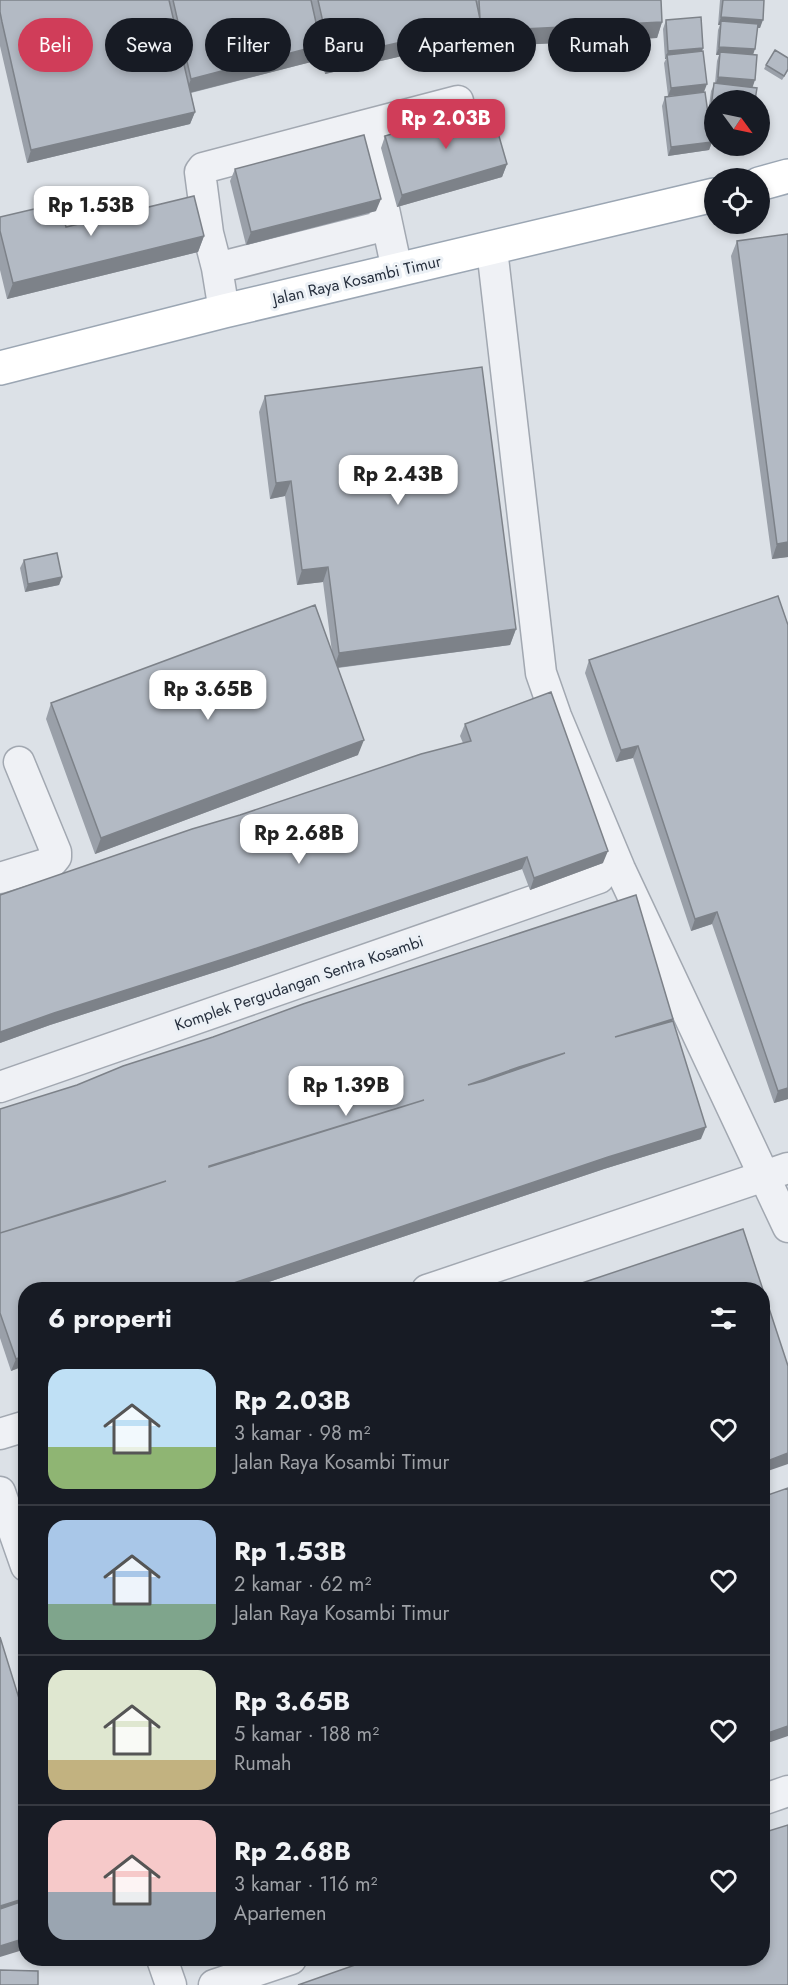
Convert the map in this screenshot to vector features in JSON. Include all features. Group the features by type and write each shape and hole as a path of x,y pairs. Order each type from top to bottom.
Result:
{"main road":[{"path":"770,181 788,176"},
{"name":"Jalan Raya Kosambi Timur","path":"0,368 224,311 704,197"}],"street":[{"path":"224,311 208,233 200,177 203,168 458,101"},
{"path":"366,125 397,270"},
{"path":"217,268 387,225"},
{"path":"492,249 541,673 556,716 620,869 776,1172 788,1227"},
{"path":"0,878 52,862 56,858 56,852 19,762"},
{"name":"Komplek Pergudangan Sentra Kosambi","path":"0,1087 599,878"},
{"path":"451,1282 776,1172"},
{"path":"0,1434 18,1428"},
{"path":"0,1492 18,1543"},
{"path":"770,1797 788,1791"},
{"path":"164,1966 171,1985"},
{"path":"214,1985 270,1966"}],"building":[{"path":"0,0 169,0 173,18 105,18 105,72 186,72 195,112 31,150 0,12"},
{"path":"173,0 311,0 315,18 303,18 303,50 291,53 291,18 205,18 205,72 218,72 191,79 189,72 193,72 193,18 177,18"},
{"path":"318,0 476,0 480,18 397,18 397,43 385,46 385,18 322,18"},
{"path":"479,0 661,0 662,22 651,23 651,18 548,18 548,28 536,28 536,18 480,18"},
{"path":"723,0 764,0 763,20 721,17"},
{"path":"701,17 703,48 668,51 666,20"},
{"path":"721,21 758,24 755,49 719,47"},
{"path":"775,50 788,58 788,69 784,76 766,65"},
{"path":"703,51 707,84 671,88 667,55"},
{"path":"720,52 757,55 755,80 718,77"},
{"path":"714,83 757,88 757,90 713,90"},
{"path":"704,92 704,143 671,147 665,97"},
{"path":"490,105 507,164 402,195 385,136"},
{"path":"364,135 381,199 251,232 235,169"},
{"path":"194,196 204,236 13,283 0,231 0,217 60,203 66,227"},
{"path":"788,234 788,542 777,544 737,241"},
{"path":"482,367 516,629 339,653 328,567 302,570 291,481 276,483 265,396"},
{"path":"57,553 62,577 28,584 24,560"},
{"path":"778,596 788,625 788,1088 778,1091 717,912 695,919 638,746 621,750 589,660"},
{"path":"315,605 364,740 101,838 51,703"},
{"path":"551,692 608,851 534,878 527,857 0,1032 0,895 421,754 471,741 465,724"},
{"path":"636,895 673,1019 615,1037 673,1021 706,1127 608,1157 237,1282 18,1282 18,1358 16,1359 0,1313 0,1233 0,1109 77,1085 123,1066 213,1037 303,1004","holes":["565,1053 484,1081 468,1085","424,1100 209,1167 209,1166","166,1181 118,1197 0,1233"]},
{"path":"743,1229 760,1282 585,1282"},
{"path":"770,1311 788,1366 788,1453 770,1460"},
{"path":"788,1488 788,1726 770,1732 770,1494"},
{"path":"0,1637 18,1695 18,1900 0,1906"},
{"path":"788,1825 788,1985 298,1985 352,1966 770,1966 770,1831"},
{"path":"18,1903 18,1940 0,1946 0,1909"},
{"path":"0,1970 38,1971 38,1985 0,1985"}]}
